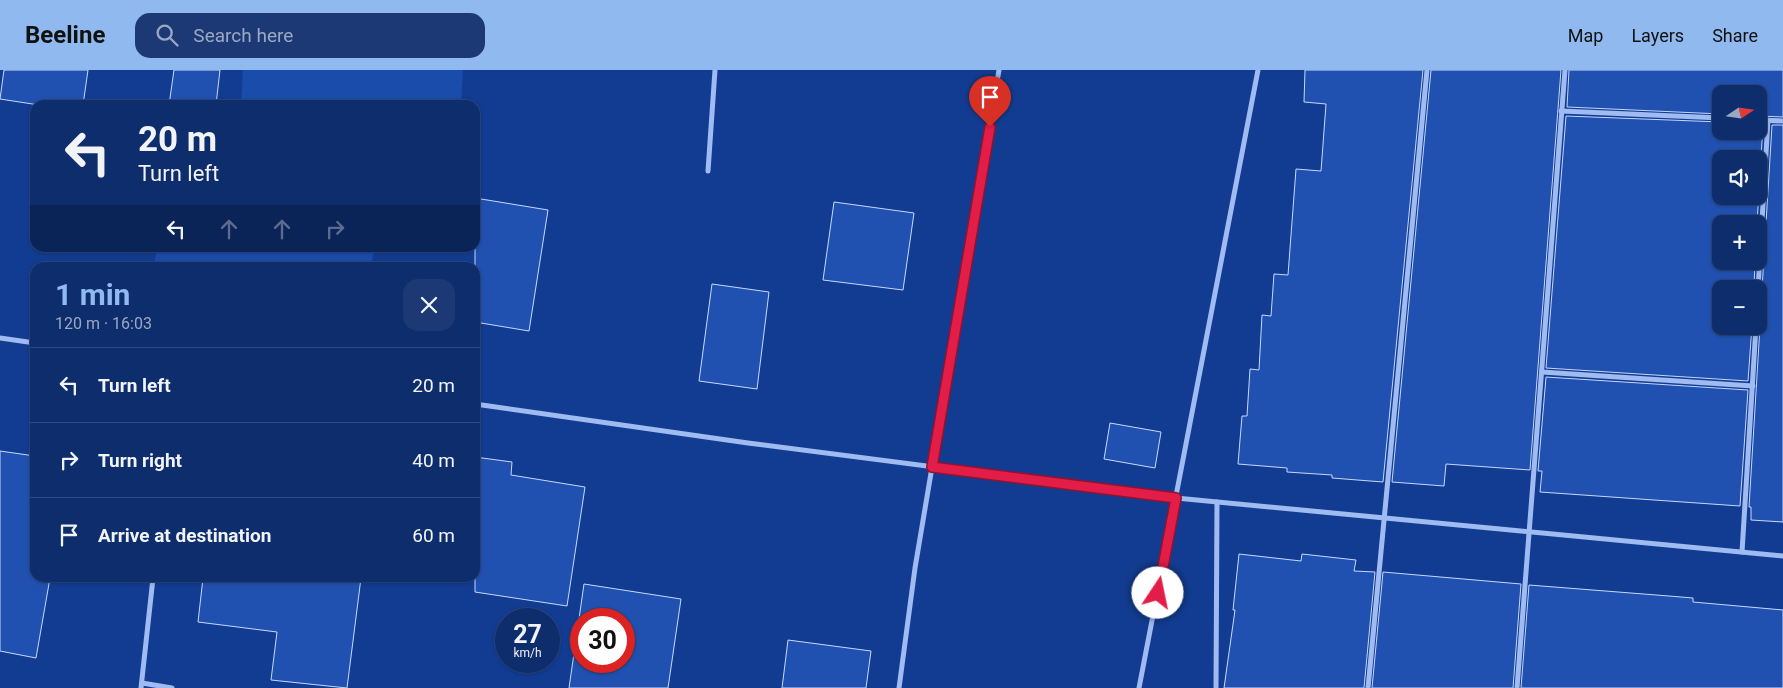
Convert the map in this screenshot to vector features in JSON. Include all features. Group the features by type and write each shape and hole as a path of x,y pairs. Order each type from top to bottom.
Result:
{"street":[{"path":"708,171 715,70"},
{"path":"899,688 915,568 999,70"},
{"path":"1139,688 1258,70"},
{"path":"1368,688 1382,518 1427,70"},
{"path":"1517,688 1565,70"},
{"path":"1561,111 1712,118"},
{"path":"1768,120 1783,121"},
{"path":"1759,280 1767,140"},
{"path":"1742,552 1756,335"},
{"path":"0,338 30,341"},
{"path":"1542,372 1753,386"},
{"path":"480,405 932,467 1176,498 1783,556"},
{"path":"1216,688 1217,502"},
{"path":"154,582 141,686 172,688"}],"shaded area":[{"path":"243,70 463,70 461,100 241,100"},
{"path":"156,252 373,252 372,262 155,262"}],"building":[{"path":"4,70 88,70 84,100 30,100 30,104 0,99"},
{"path":"174,70 220,70 217,100 170,100"},
{"path":"1305,70 1423,70 1383,482 1332,478 1332,475 1287,472 1287,468 1238,464 1242,416 1247,416 1250,369 1259,370 1262,315 1271,316 1274,274 1288,275 1296,169 1321,171 1326,104 1304,102"},
{"path":"1431,70 1561,70 1530,470 1446,464 1444,486 1392,482"},
{"path":"1569,70 1783,70 1783,117 1768,116 1768,85 1712,85 1712,114 1567,107"},
{"path":"1566,116 1712,122 1712,140 1762,140 1761,150 1712,150 1712,205 1758,205 1758,215 1712,215 1712,270 1755,270 1754,280 1712,280 1712,335 1751,335 1748,381 1546,368"},
{"path":"1772,125 1783,125 1783,522 1751,520 1751,507 1749,507 1759,335 1767,335 1767,280 1763,280 1763,270 1767,270 1767,215"},
{"path":"480,199 548,210 529,331 480,323 480,262 475,262 475,252 480,252"},
{"path":"834,202 914,213 903,290 823,280"},
{"path":"712,284 769,292 757,389 699,381"},
{"path":"1546,377 1748,390 1740,506 1540,492 1542,471 1538,471"},
{"path":"1110,423 1161,432 1155,468 1104,459"},
{"path":"0,451 30,455 30,582 49,582 36,658 0,651"},
{"path":"480,458 512,462 511,475 585,487 567,606 475,592 475,582 480,582"},
{"path":"1239,554 1301,561 1302,554 1356,560 1354,571 1375,572 1364,688 1224,688 1235,610 1233,610"},
{"path":"1383,572 1521,584 1513,688 1372,688"},
{"path":"203,582 360,582 347,688 271,680 277,632 198,622"},
{"path":"584,584 681,599 668,688 569,688 571,673 635,673 635,608 581,608"},
{"path":"1529,585 1693,598 1693,602 1783,610 1783,688 1521,688"},
{"path":"788,640 871,651 866,688 782,688"}],"route":[{"path":"990,127 932,467 1176,498 1158,593"}]}
